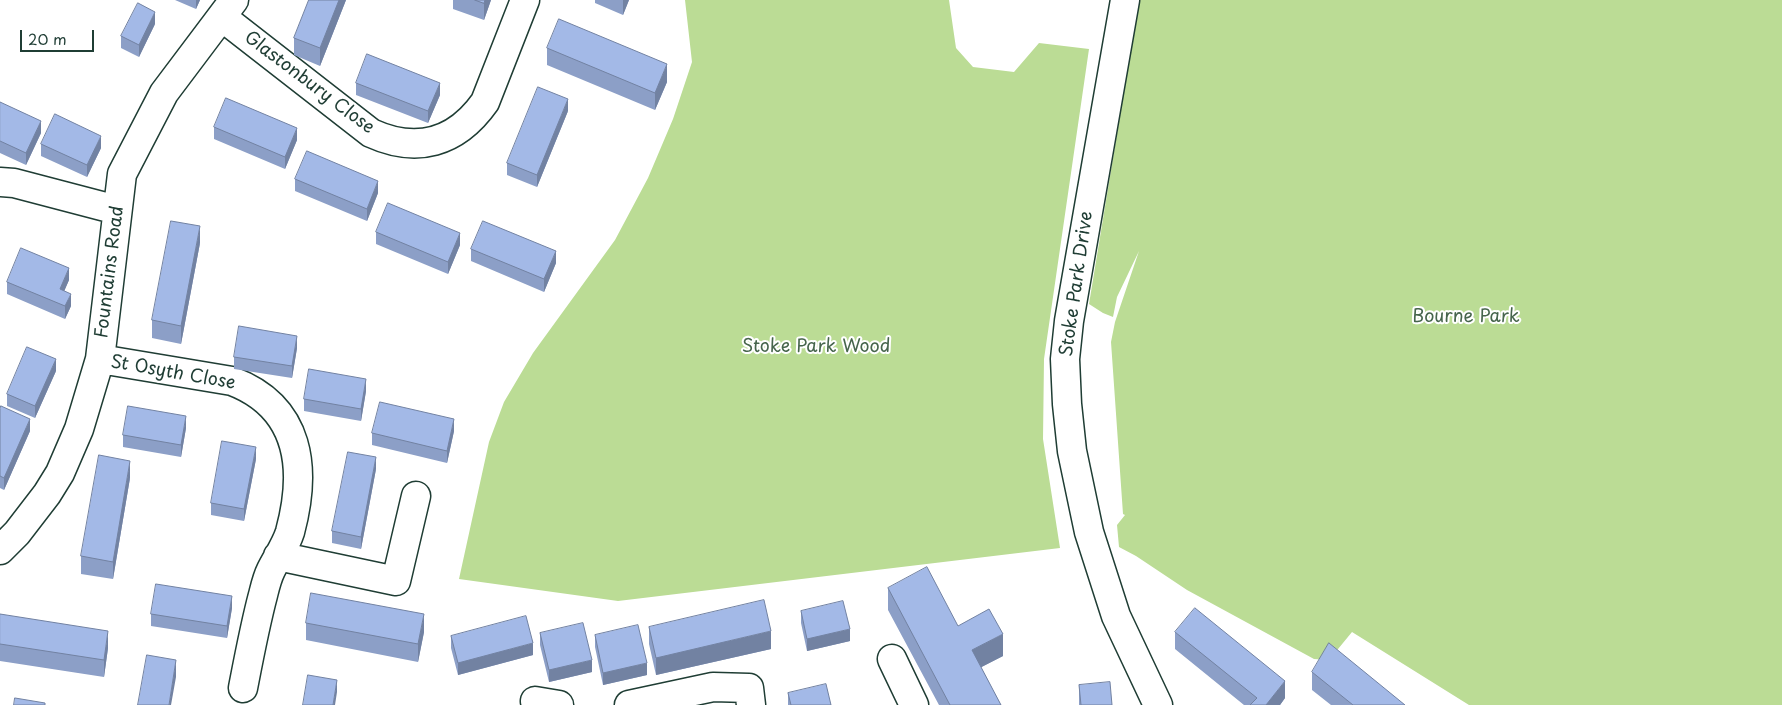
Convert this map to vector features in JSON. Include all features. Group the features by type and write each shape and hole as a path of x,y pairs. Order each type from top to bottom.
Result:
{"street":[{"name":"Glastonbury Close","path":"228,8 371,133 386,140 418,144 445,137 467,123 477,113 484,102 526,0"},
{"name":"Stoke Park Drive","path":"1125,0 1070,321 1065,359 1067,404 1072,451 1089,532 1116,616 1158,705"},
{"name":"Fountains Road","path":"0,550 33,514 60,473 79,429 100,359 122,174 164,93 228,8"},
{"path":"0,182 14,183 117,210"},
{"name":"St Osyth Close","path":"100,359 232,381 246,386 271,404 289,430 294,445 299,481 289,534 270,572 263,595 243,688"},
{"path":"278,556 396,581 416,496"},
{"path":"892,659 914,705"},
{"path":"629,705 713,687 749,688 751,705"}],"green space":[{"name":"Stoke Park Wood","path":"685,0 949,0 956,48 973,67 1014,72 1039,43 1089,49 1044,359 1043,439 1060,548 618,601 459,579 489,442 504,402 533,353 615,240 648,178 673,119 692,62"},
{"name":"Bourne Park","path":"1139,0 1782,0 1782,705 1469,705 1352,632 1329,660 1314,659 1187,590 1119,547 1117,525 1125,515 1123,514 1111,342 1115,322 1139,251 1117,297 1113,317 1089,304"}],"building":[{"path":"309,0 339,0 320,48 294,38"},
{"path":"138,3 155,12 139,45 121,36"},
{"path":"559,19 667,64 655,93 547,48"},
{"path":"367,54 440,83 428,111 356,83"},
{"path":"538,87 568,99 537,175 507,163"},
{"path":"226,98 297,128 285,157 214,127"},
{"path":"0,102 41,121 26,153 0,141"},
{"path":"55,114 101,136 87,165 41,144"},
{"path":"307,151 378,181 367,209 295,179"},
{"path":"388,203 460,233 448,262 376,232"},
{"path":"171,221 200,226 181,326 152,320"},
{"path":"483,221 556,251 544,279 471,249"},
{"path":"21,248 69,268 60,289 71,294 65,306 7,282"},
{"path":"239,326 297,336 292,366 234,357"},
{"path":"27,347 56,359 35,406 7,394"},
{"path":"309,369 366,379 361,409 304,399"},
{"path":"380,402 454,419 447,451 372,433"},
{"path":"1,406 30,419 4,478 0,476"},
{"path":"128,406 186,416 181,445 123,435"},
{"path":"222,441 256,447 244,509 211,503"},
{"path":"348,452 376,457 361,537 332,531"},
{"path":"99,455 130,461 113,562 81,556"},
{"path":"927,567 958,626 989,609 1003,634 972,650 1001,705 950,705 888,588"},
{"path":"156,584 232,596 227,626 151,614"},
{"path":"311,593 424,614 418,644 306,623"},
{"path":"764,600 771,631 656,658 649,627"},
{"path":"843,601 850,629 807,639 801,611"},
{"path":"1195,608 1285,681 1266,705 1250,705 1257,698 1175,632"},
{"path":"0,614 108,631 104,660 0,644"},
{"path":"526,616 533,643 458,663 451,636"},
{"path":"583,623 592,660 549,670 540,633"},
{"path":"638,625 647,663 603,673 595,635"},
{"path":"1329,643 1405,705 1353,705 1312,672"},
{"path":"147,655 176,660 169,705 138,705"},
{"path":"308,675 337,680 333,705 303,705"},
{"path":"1110,682 1112,705 1081,705 1079,685"},
{"path":"826,684 831,705 791,705 788,693"},
{"path":"15,698 45,703 45,705 14,705"}]}
